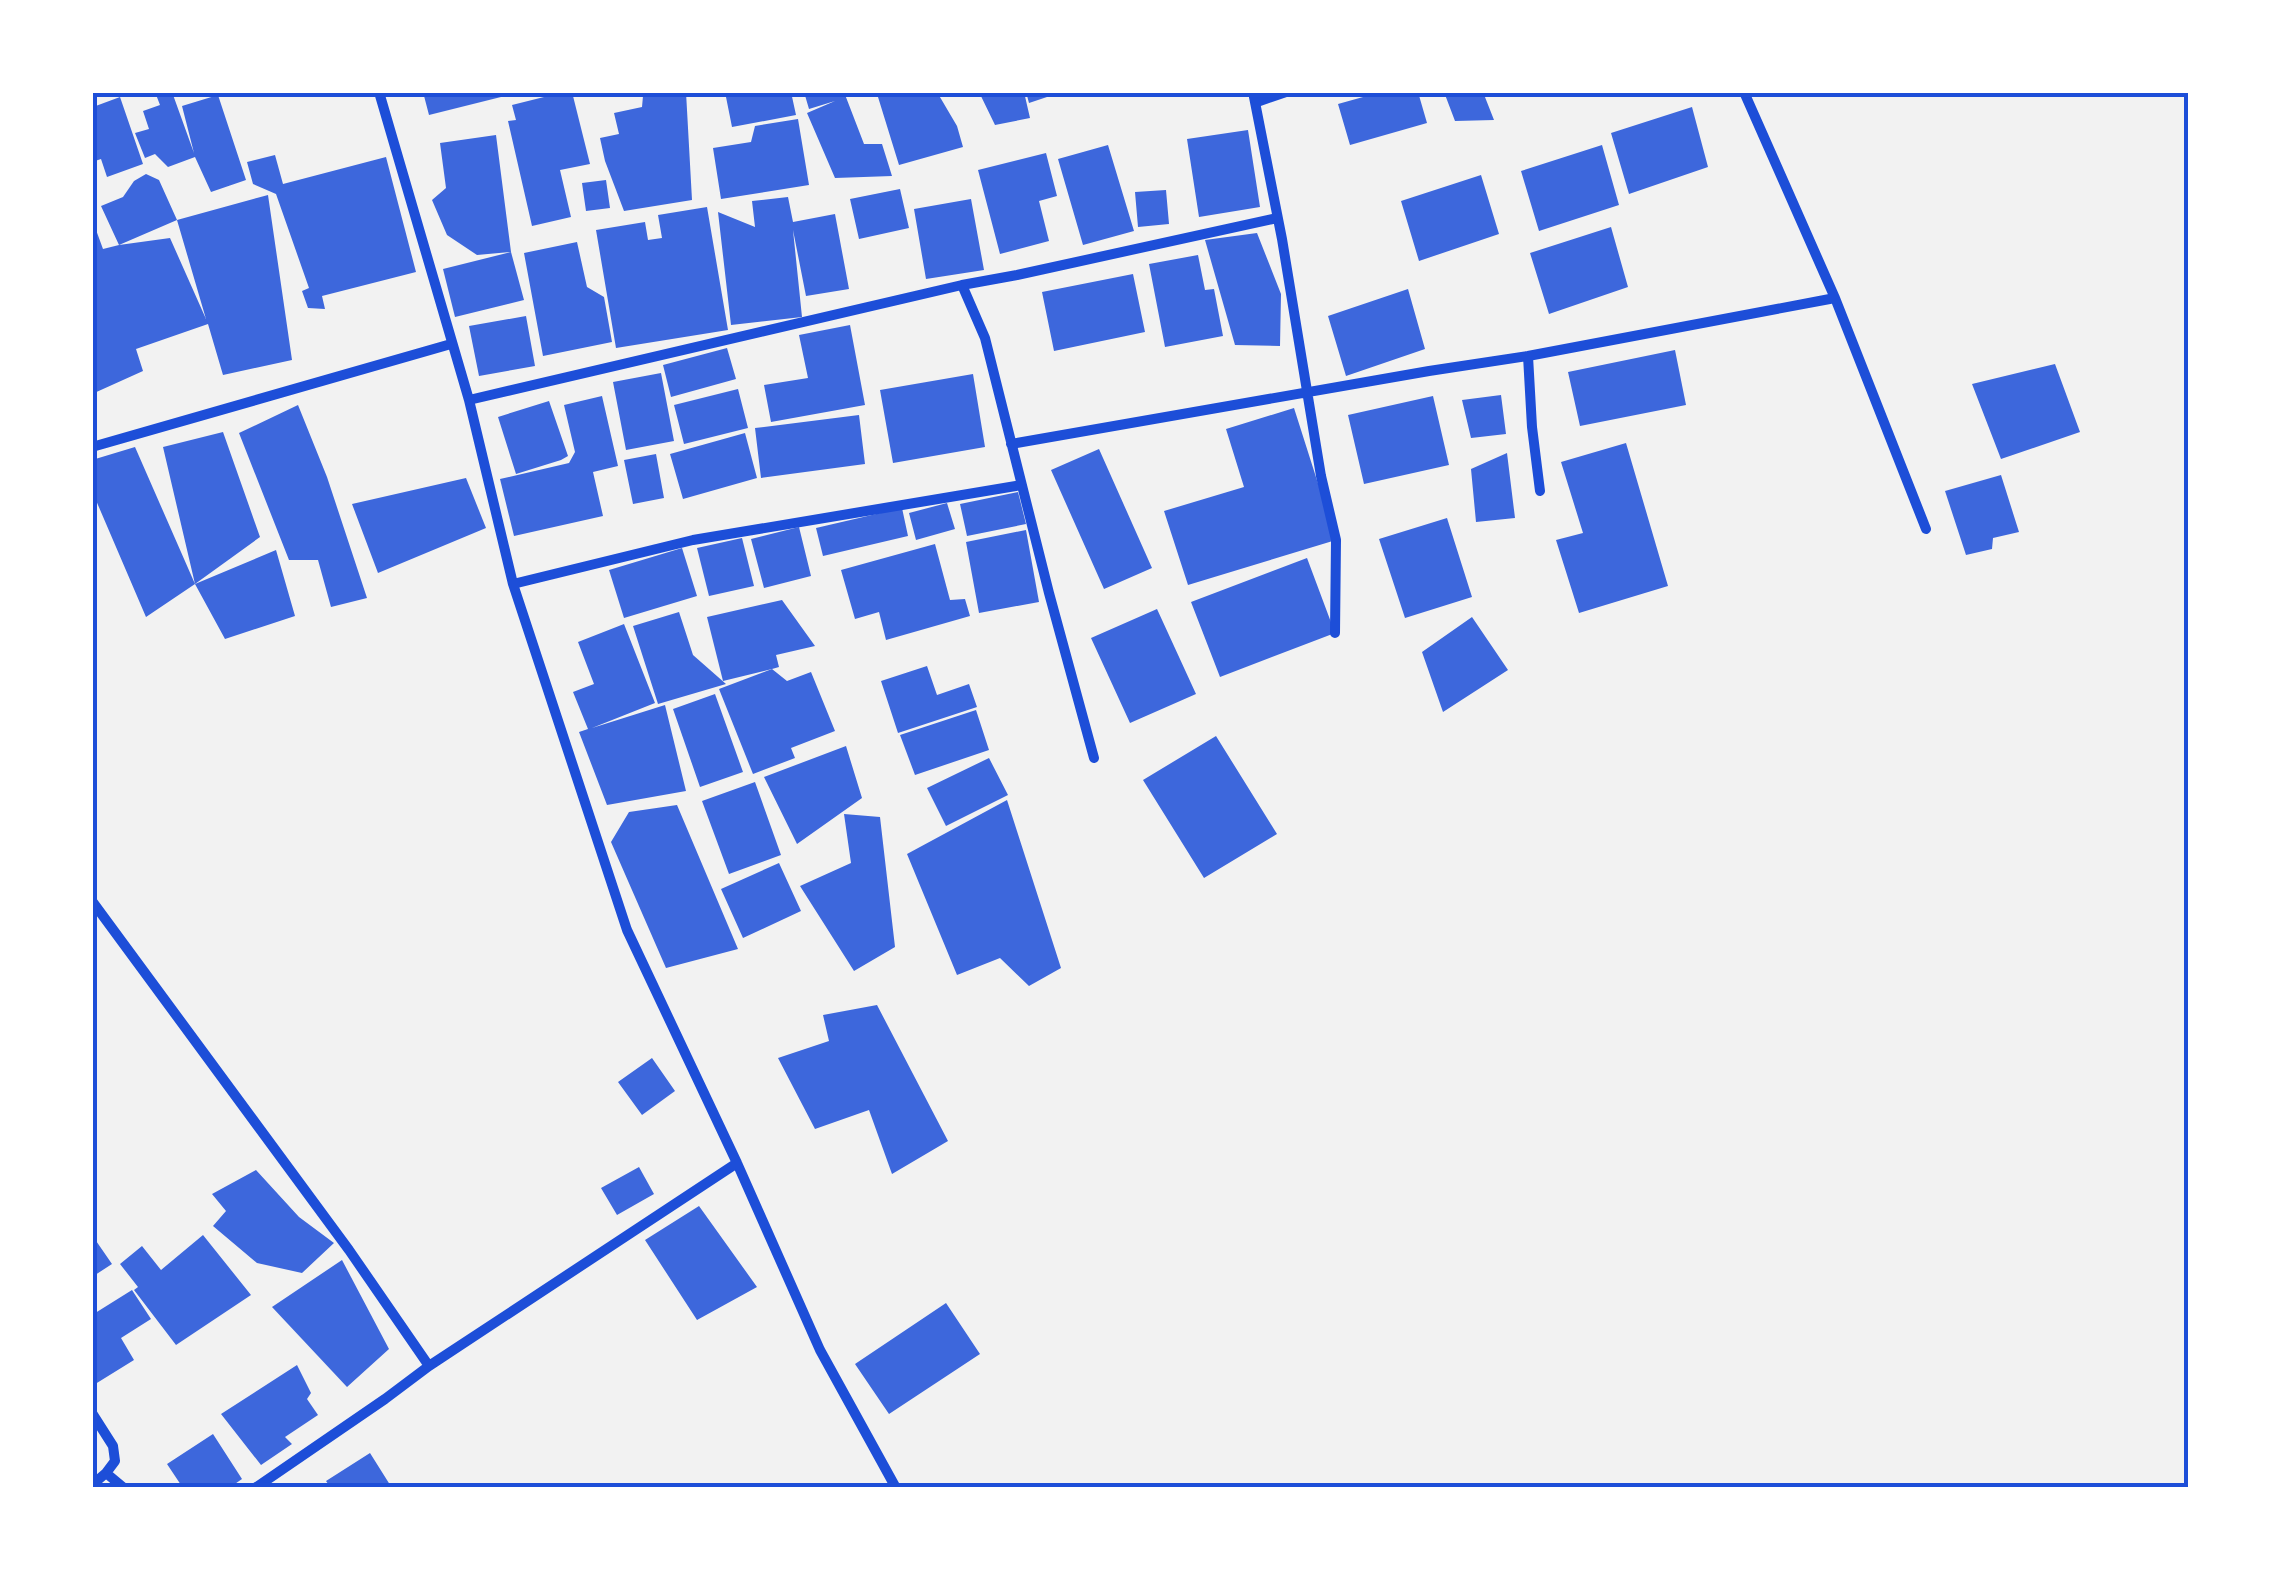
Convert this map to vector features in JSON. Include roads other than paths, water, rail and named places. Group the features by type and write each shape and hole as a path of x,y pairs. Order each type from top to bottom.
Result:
{"street":[{"path":"379,92 469,400 513,584 627,930 820,1350 896,1488"},
{"path":"1286,92 1255,97 1321,476 1336,540 1336,633"},
{"path":"1744,92 1835,298 1926,529"},
{"path":"469,400 962,285 1277,218"},
{"path":"962,285 985,338 1048,594 1094,758"},
{"path":"1010,444 1528,356 1835,298"},
{"path":"92,447 451,344"},
{"path":"1528,356 1540,491"},
{"path":"513,584 693,540 1022,485"},
{"path":"92,900 349,1250 429,1366"},
{"path":"255,1488 429,1366 737,1163"},
{"path":"92,1413 113,1446 115,1461 92,1485"},
{"path":"106,1474 124,1488"}]}
